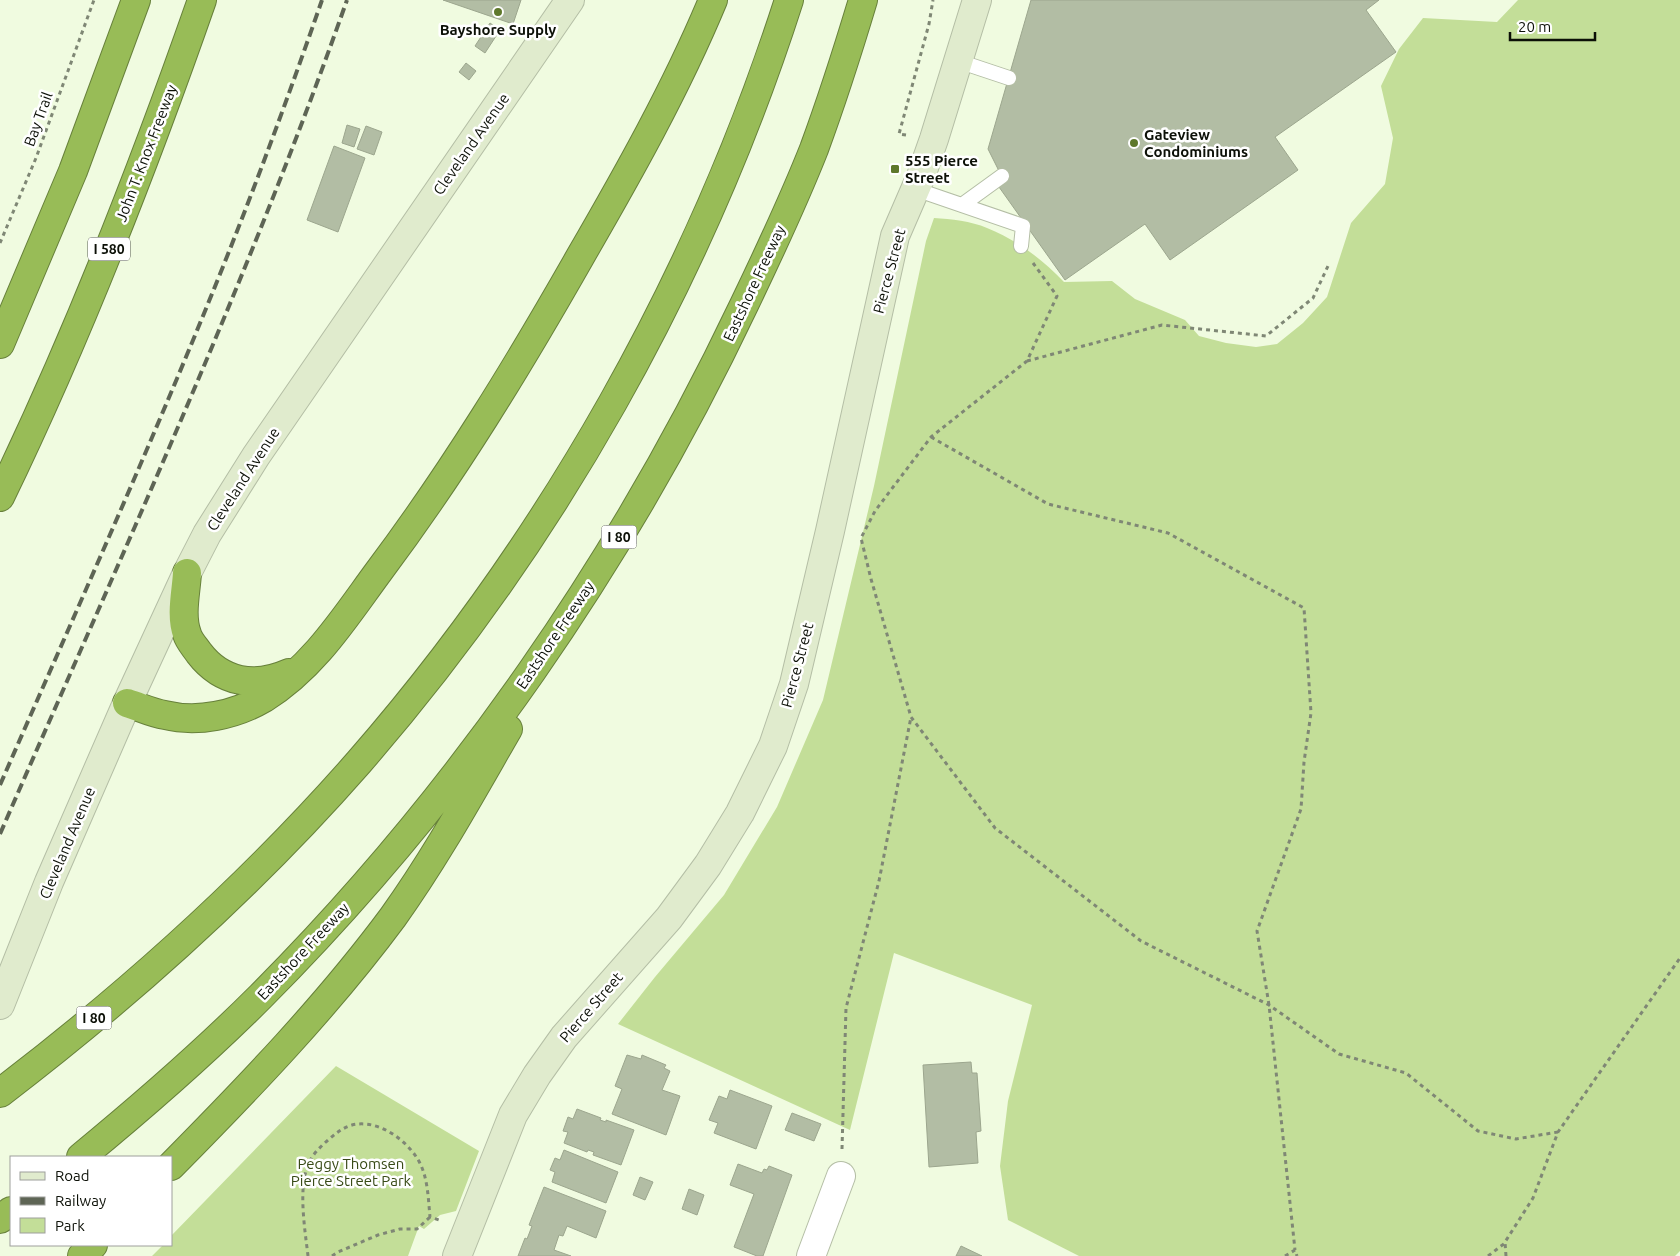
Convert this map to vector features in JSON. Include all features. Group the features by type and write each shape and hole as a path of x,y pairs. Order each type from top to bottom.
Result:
{"highway":[{"path":"0,344 72,171 136,0"},
{"name":"John T. Knox Freeway","path":"1,496 77,326 122,217 202,0"},
{"path":"128,703 164,715 178,717 194,718 230,713 263,698 279,688 295,676 319,650 426,508 514,371 634,162 687,60 713,0"},
{"name":"I 80","path":"0,1093 71,1037 184,938 272,855 364,756 436,667 508,568 578,461 670,295 742,131 789,0"},
{"name":"Eastshore Freeway","path":"82,1156 177,1075 255,1002 305,951 390,856 436,800 543,656 646,492 707,382 765,260 814,148 863,0"},
{"path":"172,1165 290,1040 361,958 393,916 457,818 613,547"},
{"path":"187,572 184,606 187,634 204,659 215,669 244,681 259,682 275,679 290,673 319,650"},
{"path":"82,1256 93,1246"}],"street":[{"name":"Cleveland Avenue","path":"0,1005 49,882 187,572 207,534 256,456 570,0"},
{"name":"Pierce Street","path":"457,1256 513,1115 537,1075 564,1037 669,918 708,865 740,813 773,746 794,684 895,236 934,139 976,0"},
{"path":"811,1256 841,1176"}],"lane":[{"path":"958,61 1009,78"},
{"path":"962,205 1002,176"},
{"path":"915,190 1023,226 1021,246"}],"path":[{"name":"Bay Trail","path":"0,243 36,158 94,0"},
{"path":"933,0 899,134 934,139"},
{"path":"1021,246 1057,296 1027,361"},
{"path":"1328,266 1313,298 1266,336 1162,326 1027,361 931,437 875,511 861,538 871,579 911,717 994,828 1140,941 1269,1005 1339,1054 1406,1074 1478,1131 1516,1139 1558,1132"},
{"path":"931,437 1048,504 1168,533 1304,608 1311,713 1304,762 1301,809 1257,931 1269,1005 1294,1250 1297,1256"},
{"path":"841,1176 846,1008 879,881 911,717"},
{"path":"1488,1256 1505,1242 1533,1198 1558,1132 1680,958"},
{"path":"308,1256 303,1188 308,1164 320,1147 339,1130 354,1124 370,1125 386,1130 402,1140 418,1158 427,1182 430,1217"},
{"path":"430,1217 467,1230"},
{"path":"332,1256 378,1235 400,1229 417,1229 430,1217"},
{"path":"1505,1242 1506,1256"},
{"path":"1285,1256 1294,1250"}],"green space":[{"path":"1518,0 1680,0 1680,1251 1675,1256 1079,1256 1008,1220 1000,1166 1008,1101 1032,1005 894,953 850,1130 618,1024 724,895 777,807 823,700 874,486 926,241 934,218 968,222 1009,238 1047,266 1064,282 1112,281 1135,299 1185,320 1199,336 1226,343 1256,347 1277,344 1303,323 1327,297 1351,223 1385,184 1393,138 1381,86 1399,49 1423,18 1497,22"},
{"name":"Peggy Thomsen Pierce Street Park","path":"336,1066 479,1151 456,1211 440,1215 424,1229 419,1226 408,1256 152,1256 162,1246 172,1246 172,1235"}],"building":[{"name":"Bayshore Supply","path":"443,0 521,0 513,24"},
{"name":"Gateview Condominiums","path":"1031,0 1379,0 1366,10 1396,52 1275,137 1298,170 1170,260 1145,224 1065,280 999,187 1005,183 988,149"},
{"path":"490,23 500,30 485,53 475,46"},
{"path":"466,63 476,71 469,80 459,72"},
{"path":"347,125 360,129 354,147 342,143"},
{"path":"366,126 382,132 374,155 357,149"},
{"path":"334,146 365,158 338,232 307,220"},
{"path":"627,1055 641,1059 642,1055 666,1065 664,1068 670,1071 662,1090 680,1096 666,1135 612,1114 622,1089 615,1086"},
{"path":"971,1062 972,1073 977,1073 981,1131 976,1132 978,1163 929,1167 923,1065"},
{"path":"730,1090 772,1106 756,1149 714,1133 718,1123 709,1120 719,1096 727,1099"},
{"path":"577,1109 601,1118 600,1120 606,1122 606,1120 634,1130 621,1165 593,1155 594,1152 588,1150 587,1152 564,1143 568,1132 563,1131 568,1117 573,1119"},
{"path":"792,1113 821,1124 814,1141 785,1130"},
{"path":"564,1150 618,1172 606,1203 552,1182 555,1172 550,1170 555,1158 560,1160"},
{"path":"738,1164 762,1173 769,1166 792,1175 763,1256 757,1256 734,1247 754,1194 730,1185"},
{"path":"640,1177 653,1182 645,1200 633,1195"},
{"path":"544,1187 606,1211 596,1238 567,1226 563,1236 559,1235 554,1250 571,1256 518,1256 532,1226 529,1225"},
{"path":"689,1189 704,1195 697,1215 682,1209"},
{"path":"961,1246 982,1256 956,1256"}],"railway":[{"path":"0,785 137,472 216,284 271,142 322,0"},
{"path":"0,834 225,316 308,106 347,0"}],"place":[{"name":"Bayshore Supply","path":"498,12"},
{"name":"Gateview Condominiums","path":"1134,143"},
{"name":"555 Pierce Street","path":"895,169"}]}
